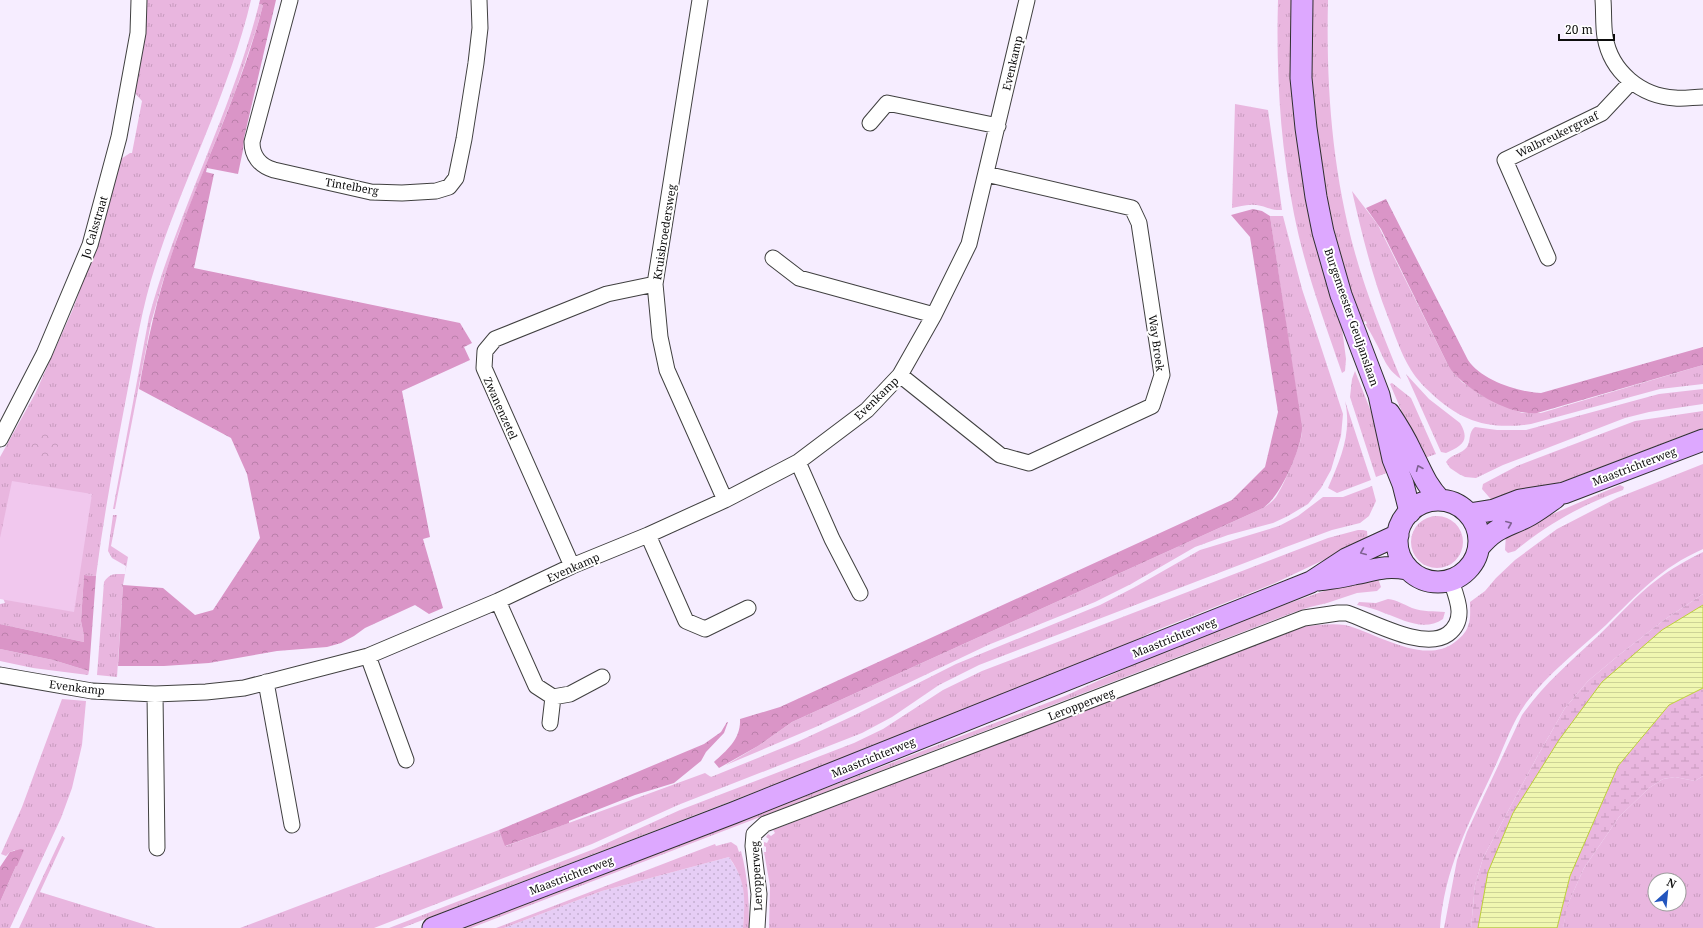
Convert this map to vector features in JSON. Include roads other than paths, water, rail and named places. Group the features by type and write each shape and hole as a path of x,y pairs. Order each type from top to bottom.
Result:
{"main road":[{"name":"Burgemeester Geuljanslaan","path":"1302,0 1302,78 1306,128 1316,197 1325,239 1341,295 1379,395 1393,459 1403,484 1410,512"},
{"name":"Burgemeester Geuljanslaan","path":"1379,395 1411,451 1422,477 1429,488 1440,500"},
{"name":"Maastrichterweg","path":"1479,547 1489,535 1500,528 1526,517 1564,493 1703,440"},
{"name":"Maastrichterweg","path":"1469,514 1494,510 1520,500 1564,493"},
{"path":"1440,500 1459,506 1469,514 1478,530 1479,547 1476,559 1471,567 1460,576 1451,581 1431,582 1421,579 1407,568 1399,554 1398,535 1404,519 1410,512 1422,504 1440,500"},
{"name":"Maastrichterweg","path":"1311,582 1346,559 1398,535"},
{"name":"Maastrichterweg","path":"433,928 733,813 1311,582 1355,574 1376,568 1392,566 1407,568"}],"street":[{"name":"Jo Calsstraat","path":"0,439 44,354 90,245 119,137 138,33 139,0"},
{"name":"Tintelberg","path":"290,0 252,142 255,157 261,164 274,170 371,192 402,193 442,190 453,184 456,178 464,139 477,57 480,28 479,0"},
{"name":"Kruisbroedersweg","path":"700,0 655,284 660,337 667,370 725,500"},
{"name":"Evenkamp","path":"0,675 92,691 155,694 244,688 368,656 498,601 572,566 648,535 725,500 798,462 867,410 900,375 934,315 969,244 1027,0"},
{"path":"1603,0 1605,37 1615,65 1631,82 1651,93 1676,98 1703,97"},
{"name":"Walbreukergraaf","path":"1548,258 1506,160 1602,113 1631,82"},
{"path":"870,124 887,103 998,126"},
{"name":"Way Broek","path":"900,375 1000,455 1029,463 1152,406 1162,375 1139,223 1132,208 986,174"},
{"path":"773,258 799,278 934,315"},
{"name":"Zwanenzetel","path":"572,566 484,368 486,351 495,339 607,294 655,284"},
{"path":"798,462 832,539 860,593"},
{"path":"648,535 686,622 705,630 748,608"},
{"name":"Leropperweg","path":"757,928 759,894 753,846 754,834 765,824 1304,618 1338,612 1347,613 1410,637 1431,640 1442,638 1454,627 1459,617 1459,604 1451,581"},
{"path":"498,601 536,686 553,697 570,694 602,677"},
{"path":"368,656 406,760"},
{"path":"266,682 292,824"},
{"path":"155,694 157,848"},
{"path":"550,723 553,697"}]}
